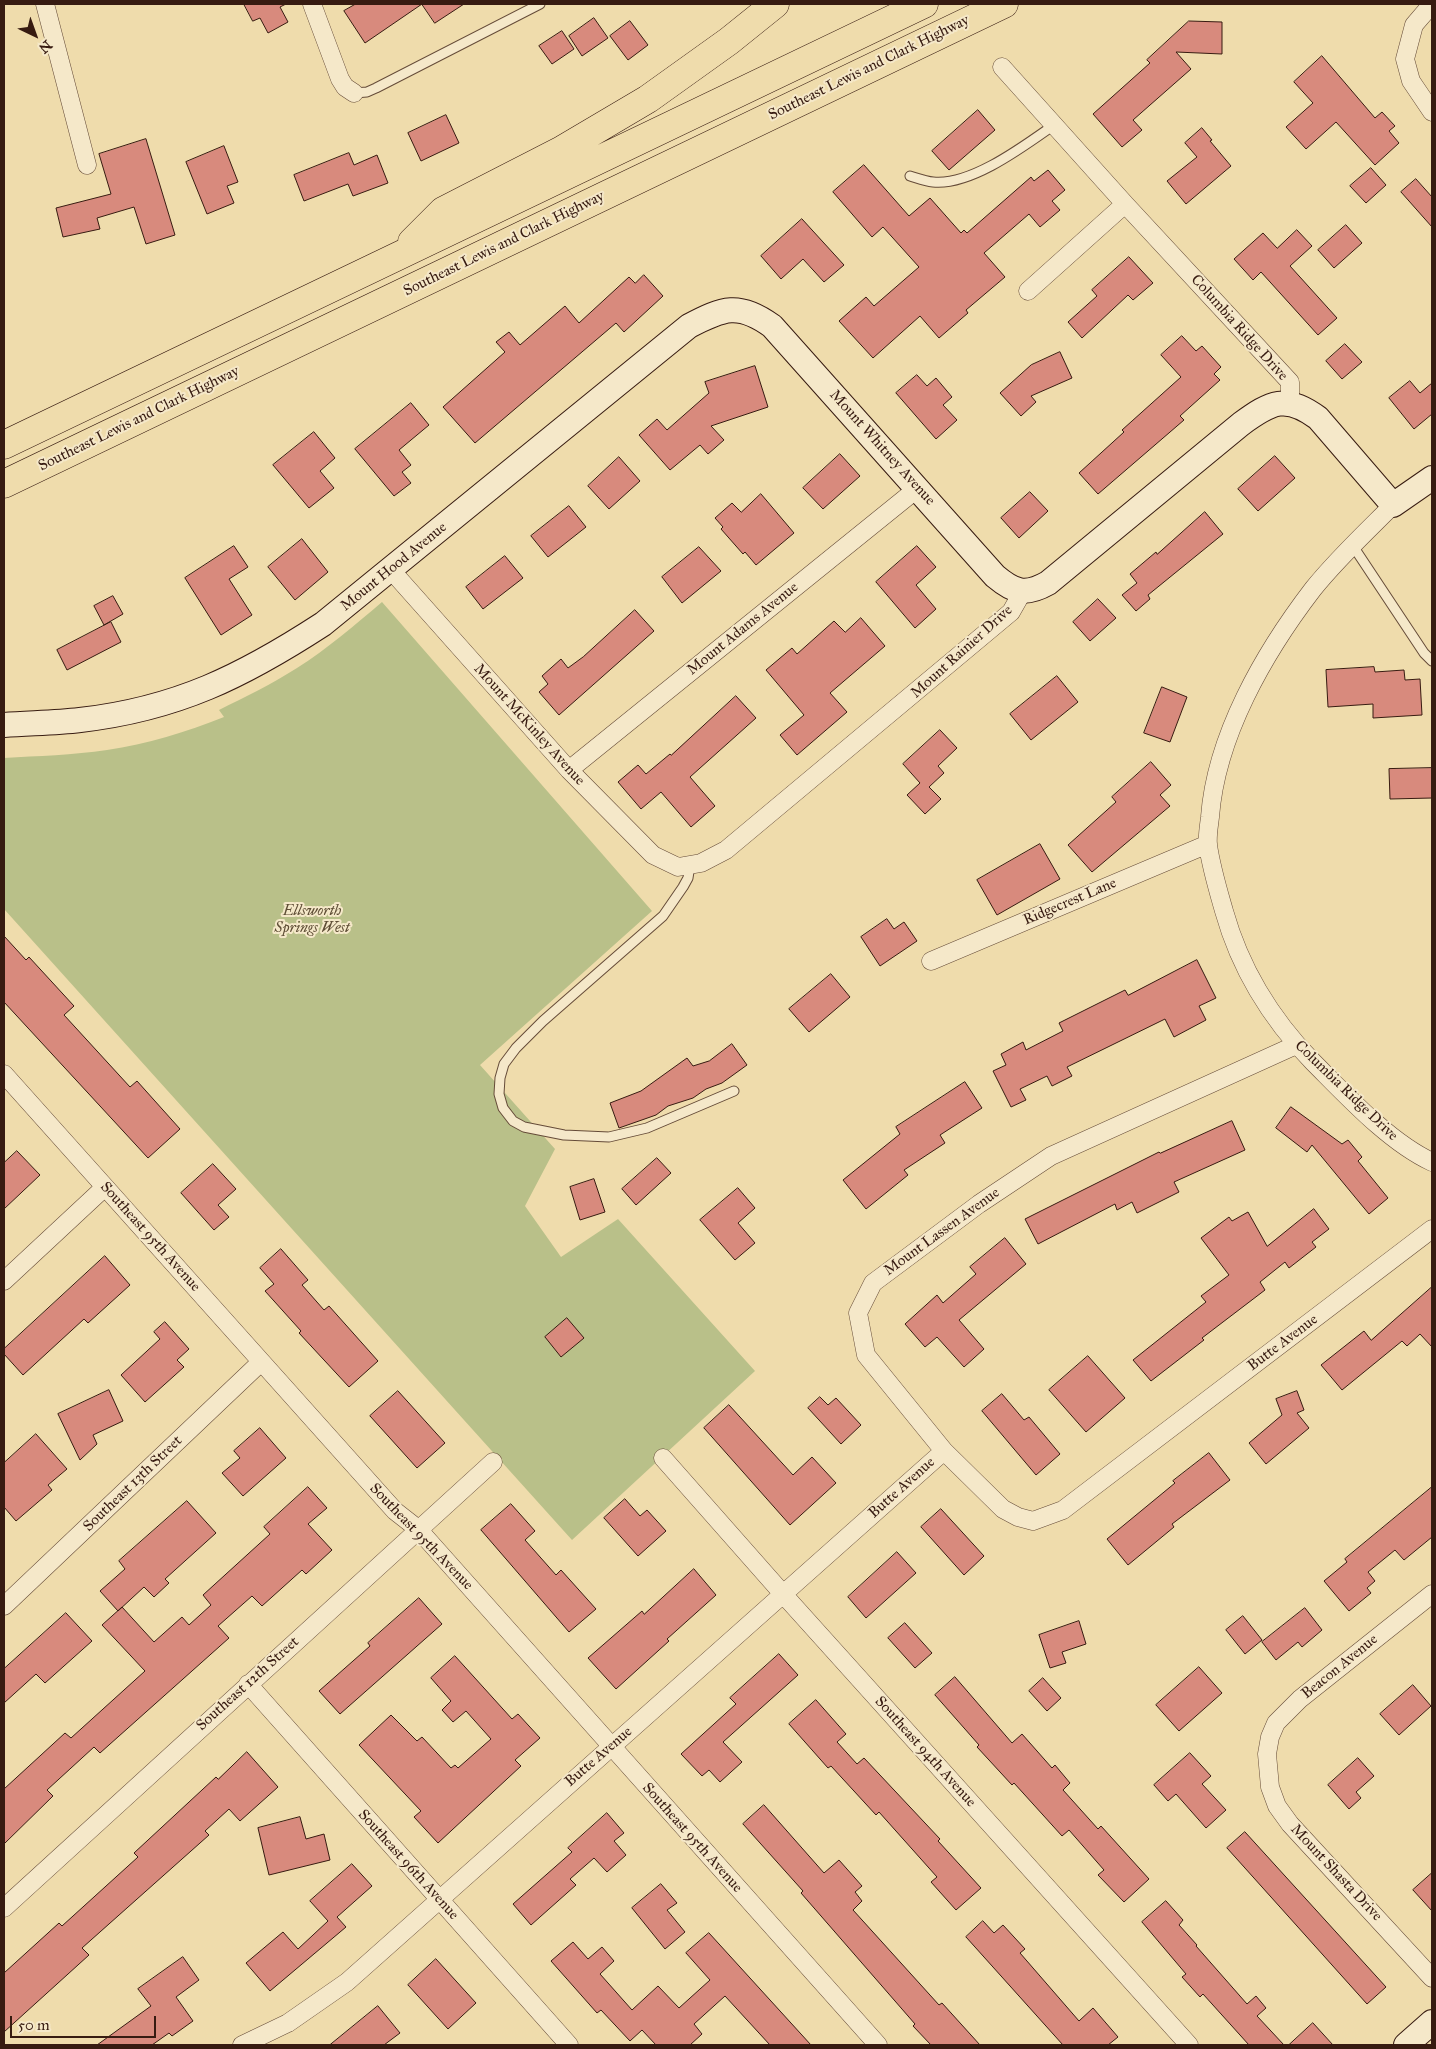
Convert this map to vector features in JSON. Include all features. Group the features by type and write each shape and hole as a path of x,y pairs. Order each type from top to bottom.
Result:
{"highway":[{"path":"399,256 443,211 560,150 648,100 729,41 775,4"},
{"path":"4,445 924,4"},
{"name":"Southeast Lewis and Clark Highway","path":"4,484 1004,4"}],"street":[{"path":"45,4 87,165"},
{"path":"312,4 340,79 345,87 354,93"},
{"path":"1432,4 1414,25 1405,59 1411,81 1432,112"},
{"name":"Columbia Ridge Drive","path":"1002,67 1125,204 1290,382 1290,404 1304,407 1318,418 1394,505 1314,588 1275,643 1248,692 1219,762 1211,804 1208,844 1229,929 1248,972 1271,1010 1296,1045 1334,1084 1397,1142 1432,1162"},
{"path":"1028,291 1125,204"},
{"name":"Mount Whitney Avenue","path":"737,310 756,315 772,326 995,576 1009,588 1023,591"},
{"name":"Mount Hood Avenue","path":"4,725 89,719 133,712 194,694 242,673 278,653 323,624 391,570 689,326 714,313 737,310"},
{"name":"Mount Rainier Drive","path":"684,866 701,863 726,850 1011,612 1023,591 1035,591 1048,584 1259,411 1276,404 1290,404"},
{"path":"1394,505 1432,478"},
{"name":"Mount Adams Avenue","path":"569,770 918,488"},
{"name":"Mount McKinley Avenue","path":"391,570 569,770 653,855 684,866"},
{"name":"Ridgecrest Lane","path":"931,961 1208,844"},
{"name":"Mount Lassen Avenue","path":"1033,1521 1003,1510 944,1452 866,1355 858,1313 873,1283 979,1204 1050,1156 1296,1045"},
{"name":"Southeast 95th Avenue","path":"4,1074 395,1511 418,1529 878,2045"},
{"path":"4,1281 105,1187"},
{"name":"Butte Avenue","path":"1033,1521 1063,1510 1432,1229"},
{"name":"Southeast 13th Street","path":"4,1606 261,1362"},
{"name":"Butte Avenue","path":"242,2045 288,2023 347,1982 944,1452"},
{"name":"Southeast 94th Avenue","path":"663,1458 1189,2045"},
{"name":"Southeast 12th Street","path":"4,1908 493,1462"},
{"name":"Beacon Avenue","path":"1267,1754 1270,1737 1276,1723 1300,1699 1432,1594"},
{"name":"Southeast 96th Avenue","path":"248,1684 569,2045"},
{"name":"Mount Shasta Drive","path":"1267,1754 1270,1786 1277,1806 1290,1824 1432,1978"},
{"path":"1406,2045 1432,2022"}],"lane":[{"path":"354,93 367,92 376,88 540,4"},
{"path":"910,176 934,182 965,178 1016,151 1054,125"},
{"path":"1353,546 1424,653 1432,661"},
{"path":"684,866 688,878 664,916 543,1021 516,1048 504,1064 500,1078 499,1094 503,1108 514,1122 524,1127 564,1135 609,1137 647,1128 734,1091"}],"green space":[{"name":"Ellsworth Springs West","path":"382,602 652,911 480,1065 555,1149 525,1206 561,1257 618,1219 755,1371 572,1540 4,909 4,758 107,750 166,737 224,717 219,710 288,674 308,661"}],"building":[{"path":"244,4 286,4 280,7 288,22 268,33 260,18 253,21"},
{"path":"356,4 422,4 365,43 344,11"},
{"path":"422,4 464,4 435,23"},
{"path":"594,18 608,38 582,56 569,36"},
{"path":"630,21 648,45 628,60 610,36"},
{"path":"1189,21 1222,22 1222,54 1176,52 1191,69 1133,120 1142,130 1122,147 1093,114 1150,63 1147,60"},
{"path":"562,31 574,49 552,64 539,46"},
{"path":"1322,56 1375,118 1382,112 1395,126 1389,131 1399,143 1375,165 1336,122 1306,149 1286,127 1313,103 1294,82"},
{"path":"978,110 995,130 949,170 932,151"},
{"path":"446,115 459,143 421,161 408,133"},
{"path":"1202,128 1212,140 1210,141 1231,166 1186,204 1167,181 1197,157 1185,143"},
{"path":"146,139 175,235 146,244 134,207 97,218 100,229 63,237 56,208 111,194 99,154"},
{"path":"224,146 238,182 227,186 234,203 207,214 186,162"},
{"path":"349,153 354,165 377,155 388,183 353,196 348,184 304,201 294,175"},
{"path":"864,165 909,216 930,198 961,233 964,230 967,233 1031,177 1034,181 1048,170 1065,190 1052,201 1060,210 1040,227 1029,214 984,253 1005,277 966,310 968,313 939,338 920,316 873,358 839,321 866,297 874,306 919,267 883,227 872,237 833,192"},
{"path":"1371,168 1386,185 1366,203 1350,186"},
{"path":"1416,179 1432,197 1432,227 1401,192"},
{"path":"802,219 844,265 824,282 803,259 781,279 761,256"},
{"path":"1346,225 1362,243 1334,268 1318,250"},
{"path":"1297,230 1312,246 1290,266 1337,318 1318,335 1261,272 1253,280 1234,259 1263,233 1277,248"},
{"path":"1129,257 1153,283 1133,300 1128,295 1082,338 1068,322 1097,296 1092,290"},
{"path":"644,275 663,296 624,332 616,323 475,443 443,407 505,352 496,342 509,332 520,345 565,306 579,323 629,277 635,283"},
{"path":"1182,336 1196,351 1202,346 1221,367 1214,374 1220,380 1180,416 1184,420 1098,494 1079,473 1124,432 1122,430 1181,377 1161,355"},
{"path":"1345,344 1362,362 1342,379 1326,361"},
{"path":"1060,352 1072,378 1031,396 1036,402 1021,416 1000,393 1031,365"},
{"path":"755,366 768,407 711,426 724,440 708,454 700,445 670,470 639,435 657,419 667,430 709,393 705,382"},
{"path":"917,375 927,386 936,378 952,397 943,405 957,420 936,439 896,393"},
{"path":"1410,381 1420,393 1432,383 1432,414 1414,429 1389,398"},
{"path":"411,403 429,425 399,450 411,465 402,472 411,483 394,496 355,449"},
{"path":"314,432 335,458 320,471 334,488 309,508 273,465"},
{"path":"840,454 860,476 823,509 803,488"},
{"path":"1275,456 1295,478 1258,511 1238,489"},
{"path":"619,457 640,481 609,509 588,486"},
{"path":"1030,492 1048,511 1019,538 1001,518"},
{"path":"761,494 794,533 756,565 745,552 743,554 721,529 723,527 715,518 732,503 741,512"},
{"path":"569,506 586,527 548,557 531,536"},
{"path":"1205,512 1223,534 1148,595 1150,599 1136,611 1122,595 1137,583 1130,574 1156,552 1157,554"},
{"path":"302,539 328,572 295,600 268,567"},
{"path":"234,546 248,567 229,579 252,615 221,635 185,578"},
{"path":"917,546 936,567 916,585 936,609 915,628 876,582"},
{"path":"699,547 721,571 682,603 662,577"},
{"path":"505,556 523,578 483,609 466,587"},
{"path":"113,596 123,614 104,625 94,606"},
{"path":"1098,599 1116,618 1090,641 1073,622"},
{"path":"635,610 654,631 559,715 539,692 548,684 542,676 561,659 568,668 583,657"},
{"path":"861,618 885,646 830,693 847,712 797,755 780,735 804,715 766,670 792,648 797,654 834,621 845,632"},
{"path":"111,622 121,642 67,670 57,650"},
{"path":"1374,667 1375,672 1404,670 1405,680 1420,679 1422,715 1373,718 1373,704 1328,707 1326,670"},
{"path":"1057,676 1078,702 1031,740 1010,714"},
{"path":"1162,687 1187,697 1170,742 1144,733"},
{"path":"736,696 756,718 690,777 715,806 691,827 661,792 641,809 618,782 638,765 646,774 671,755"},
{"path":"940,730 957,748 938,766 944,773 929,787 941,799 925,814 907,795 920,783 903,764"},
{"path":"1151,762 1171,785 1160,795 1170,806 1092,872 1068,845 1116,802 1112,797"},
{"path":"1432,768 1432,798 1390,799 1389,769"},
{"path":"1040,844 1060,879 997,915 977,880"},
{"path":"887,919 894,929 904,922 917,941 880,966 861,937"},
{"path":"4,936 26,960 29,957 74,1006 64,1015 130,1087 137,1081 180,1129 148,1158 4,1002"},
{"path":"1197,960 1216,998 1199,1006 1206,1020 1174,1037 1165,1019 1067,1067 1072,1076 1052,1086 1047,1076 1020,1089 1026,1100 1011,1107 993,1071 1006,1065 1001,1054 1023,1042 1026,1050 1063,1031 1059,1023 1125,990 1128,995"},
{"path":"831,974 850,997 809,1032 789,1009"},
{"path":"732,1044 747,1065 722,1083 706,1089 693,1098 668,1106 656,1115 619,1128 610,1103 641,1091 687,1058 693,1066 709,1061"},
{"path":"965,1082 982,1108 940,1135 945,1143 904,1170 908,1175 866,1209 843,1180 900,1134 896,1127"},
{"path":"1291,1107 1342,1144 1348,1140 1362,1157 1358,1161 1388,1198 1369,1214 1312,1145 1307,1152 1276,1128"},
{"path":"1232,1121 1245,1150 1174,1182 1179,1192 1137,1213 1132,1202 1117,1210 1115,1204 1038,1244 1025,1219 1159,1152"},
{"path":"17,1151 40,1175 4,1209 4,1163"},
{"path":"657,1158 671,1173 636,1205 622,1189"},
{"path":"213,1164 236,1189 218,1205 229,1217 214,1230 181,1193"},
{"path":"594,1179 605,1212 580,1220 570,1187"},
{"path":"738,1188 755,1208 738,1223 755,1243 735,1260 700,1220"},
{"path":"1314,1209 1329,1229 1312,1242 1316,1247 1289,1268 1285,1262 1260,1282 1265,1290 1202,1338 1204,1340 1151,1381 1133,1360 1206,1302 1201,1296 1229,1275 1201,1238 1229,1217 1232,1221 1248,1212 1267,1246"},
{"path":"1005,1238 1026,1264 959,1320 984,1349 964,1367 937,1337 925,1347 905,1324 937,1295 943,1303 976,1274 970,1267"},
{"path":"281,1249 308,1280 302,1285 324,1310 329,1306 378,1361 349,1387 299,1333 301,1331 265,1291 274,1284 260,1268"},
{"path":"105,1256 130,1285 88,1323 84,1319 23,1375 4,1354 4,1349"},
{"path":"1432,1287 1432,1347 1420,1334 1407,1346 1402,1341 1342,1390 1321,1365 1364,1331 1371,1340"},
{"path":"567,1318 584,1338 561,1357 545,1337"},
{"path":"165,1322 189,1349 177,1360 184,1367 145,1402 121,1375 160,1339 154,1332"},
{"path":"1088,1356 1125,1398 1086,1432 1049,1390"},
{"path":"109,1390 123,1421 93,1435 97,1444 80,1460 58,1414"},
{"path":"398,1391 445,1443 417,1468 370,1416"},
{"path":"1297,1391 1304,1410 1297,1413 1309,1428 1266,1464 1249,1443 1282,1415 1276,1399"},
{"path":"1002,1394 1024,1420 1029,1417 1060,1454 1036,1475 982,1411"},
{"path":"820,1397 828,1405 836,1398 861,1425 841,1444 808,1408"},
{"path":"729,1405 793,1475 812,1457 836,1483 790,1525 704,1428"},
{"path":"260,1428 286,1458 243,1496 222,1473 240,1458 234,1451"},
{"path":"36,1434 67,1469 48,1485 52,1490 16,1521 4,1507 4,1463"},
{"path":"1209,1453 1230,1480 1172,1524 1174,1527 1128,1565 1107,1539 1175,1483 1173,1481"},
{"path":"308,1487 327,1508 308,1524 332,1550 306,1574 302,1570 262,1606 252,1596 218,1626 229,1638 100,1753 94,1747 47,1790 53,1796 4,1844 4,1789 65,1733 71,1738 145,1671 102,1625 122,1607 154,1642 182,1617 189,1625 211,1605 203,1595 270,1534 264,1527"},
{"path":"1432,1487 1432,1537 1404,1560 1395,1550 1368,1572 1375,1581 1367,1588 1371,1593 1349,1611 1324,1581 1347,1562 1345,1559"},
{"path":"625,1499 640,1516 647,1510 666,1531 638,1556 604,1518"},
{"path":"187,1501 216,1533 165,1579 169,1583 154,1597 144,1587 118,1611 100,1591 125,1569 119,1561"},
{"path":"511,1504 535,1531 525,1540 556,1575 561,1570 596,1609 569,1632 481,1530"},
{"path":"941,1509 984,1556 964,1575 921,1527"},
{"path":"897,1552 916,1573 866,1618 848,1597"},
{"path":"694,1569 716,1595 667,1639 669,1641 616,1689 588,1658 642,1611 644,1614"},
{"path":"419,1598 442,1624 340,1714 319,1691 370,1646 368,1643"},
{"path":"1305,1608 1322,1630 1302,1647 1298,1642 1276,1660 1262,1642"},
{"path":"66,1613 92,1641 45,1683 36,1674 4,1703 4,1669"},
{"path":"1243,1616 1262,1640 1245,1654 1226,1630"},
{"path":"1079,1621 1086,1644 1062,1652 1066,1663 1050,1668 1039,1635"},
{"path":"905,1623 932,1653 915,1668 888,1638"},
{"path":"779,1654 798,1675 723,1742 742,1762 720,1782 709,1770 702,1776 681,1754 736,1704 730,1698"},
{"path":"455,1656 512,1719 518,1714 540,1738 515,1760 521,1766 438,1843 414,1817 421,1811 359,1745 391,1715 417,1741 422,1737 451,1768 455,1765 458,1768 491,1739 466,1711 453,1722 442,1710 451,1701 431,1678"},
{"path":"1199,1667 1222,1693 1179,1731 1156,1705"},
{"path":"955,1677 1012,1743 1022,1734 1052,1768 1055,1765 1070,1783 1063,1790 1098,1829 1101,1826 1149,1879 1124,1902 1098,1875 1104,1870 1069,1830 1062,1836 1014,1783 1012,1785 977,1747 979,1745 935,1695"},
{"path":"1043,1678 1061,1698 1047,1711 1029,1691"},
{"path":"1413,1685 1431,1706 1399,1735 1380,1714"},
{"path":"816,1700 846,1734 837,1742 857,1764 864,1758 940,1839 938,1841 981,1888 956,1910 931,1882 937,1877 879,1812 876,1815 831,1766 828,1768 789,1724"},
{"path":"247,1752 278,1787 240,1821 229,1809 205,1831 209,1835 82,1948 89,1955 4,2032 4,1973 59,1923 62,1926 138,1857 134,1853 216,1777 218,1779"},
{"path":"1190,1753 1211,1776 1202,1784 1226,1810 1206,1828 1176,1794 1168,1801 1154,1785"},
{"path":"1358,1758 1374,1776 1356,1792 1361,1798 1349,1809 1328,1785"},
{"path":"764,1805 824,1873 839,1860 862,1886 855,1892 862,1901 853,1910 939,2005 942,2003 980,2045 931,2045 913,2026 915,2024 801,1893 803,1891 743,1824"},
{"path":"607,1813 624,1833 614,1841 626,1855 607,1872 594,1858 570,1879 576,1885 531,1925 513,1904 572,1852 568,1848"},
{"path":"300,1817 306,1839 324,1834 330,1860 269,1875 258,1828"},
{"path":"1245,1832 1386,1987 1367,2004 1227,1848"},
{"path":"352,1864 372,1886 337,1917 346,1927 270,1991 246,1963 283,1932 298,1949 328,1921 310,1901"},
{"path":"1432,1873 1432,1911 1413,1890"},
{"path":"661,1884 677,1903 667,1910 685,1932 665,1949 632,1908"},
{"path":"1166,1901 1183,1920 1179,1925 1247,2004 1256,1996 1266,2008 1257,2016 1284,2045 1249,2045 1203,1994 1200,1997 1182,1977 1186,1974 1142,1922"},
{"path":"983,1921 994,1933 1003,1925 1025,1949 1020,1953 1079,2021 1093,2008 1118,2037 1108,2045 1063,2045 966,1937"},
{"path":"709,1933 811,2045 770,2045 725,1996 694,2024 702,2034 690,2045 656,2045 642,2030 630,2041 601,2010 597,2013 551,1961 573,1942 588,1959 602,1947 614,1961 600,1974 632,2010 658,1986 679,2008 710,1980 686,1953"},
{"path":"183,1957 199,1980 176,1997 193,2021 172,2036 169,2033 152,2045 97,2045 151,2006 138,1989"},
{"path":"436,1959 476,2003 448,2029 408,1985"},
{"path":"378,2006 400,2033 384,2045 330,2045"},
{"path":"1313,2023 1333,2045 1289,2045"}]}
